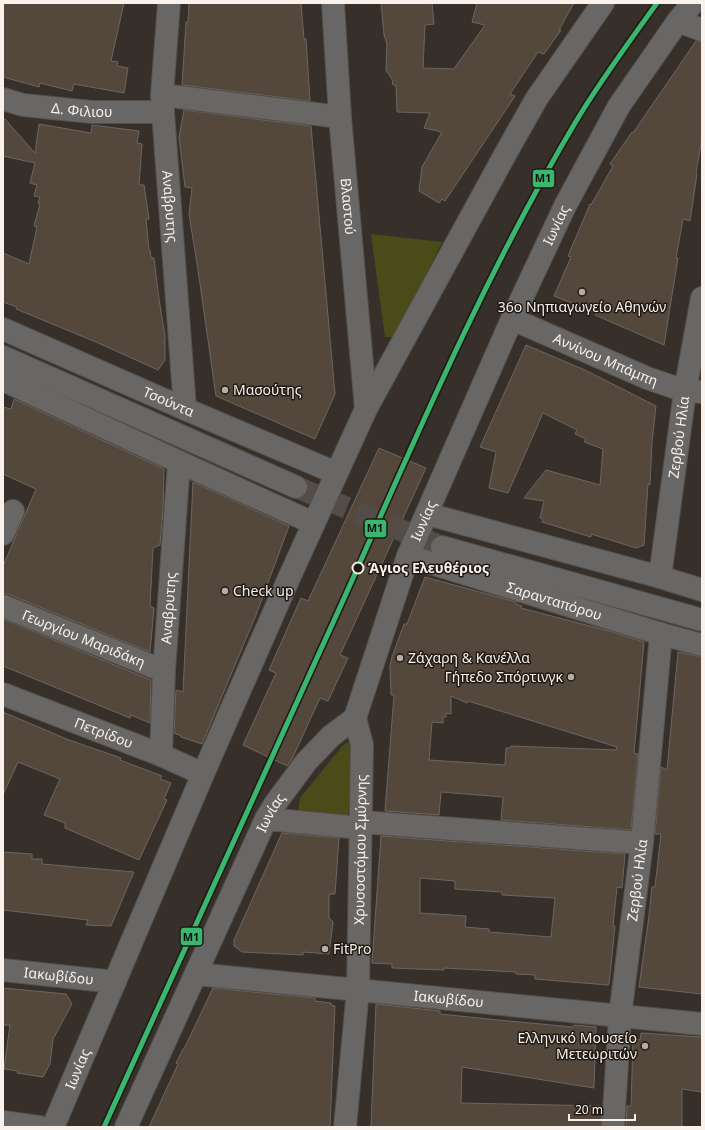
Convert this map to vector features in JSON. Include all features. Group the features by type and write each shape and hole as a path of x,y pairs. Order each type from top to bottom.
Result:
{"street":[{"name":"Αναβρυτης","path":"169,3 162,104 185,409"},
{"name":"Βλαστού","path":"333,3 340,117 366,409"},
{"name":"Ιωνίας","path":"53,1127 203,774 313,523 366,409 537,98 603,3"},
{"name":"Ιωνίας","path":"126,1127 266,820 306,762 331,736 355,718 408,556 512,319 565,206 619,106 678,21 693,3"},
{"path":"678,21 702,30"},
{"name":"Δ. Φιλιου","path":"3,99 23,105 92,112 162,104 340,117"},
{"name":"Ζερβού Ηλία","path":"660,578 693,392 702,298"},
{"name":"Αννίνου Μπάμπη","path":"512,319 647,378 693,392"},
{"name":"Τσούντα","path":"3,329 336,473"},
{"name":"Τσούντα","path":"3,357 296,487"},
{"path":"3,380 313,523"},
{"name":"Αναβρυτης","path":"160,754 164,671 180,462"},
{"path":"3,534 13,511"},
{"path":"427,514 702,590"},
{"name":"Σαρανταπόρου","path":"442,547 702,620"},
{"name":"Σαρανταπόρου","path":"408,556 661,634 702,645"},
{"name":"Γεωργίου Μαριδάκη","path":"3,606 164,671"},
{"name":"Ζερβού Ηλία","path":"613,1127 620,1016 642,843 661,634"},
{"name":"Πετρίδου","path":"3,694 160,754 203,774"},
{"name":"Χρυσοστόμου Σμύρνης","path":"345,1127 358,990 362,745 355,718"},
{"path":"266,820 642,843"},
{"name":"Ιακωβίδου","path":"3,970 115,982"},
{"name":"Ιακωβίδου","path":"196,974 702,1024"},
{"path":"3,1122 39,1127"}],"shaded area":[{"path":"371,234 442,242 396,337 385,337"},
{"path":"350,742 354,745 348,817 298,812 300,798 344,744"}],"building":[{"path":"3,3 124,3 111,61 118,62 117,66 128,68 124,93 74,84 72,91 40,83 39,87 3,77"},
{"path":"189,3 301,3 304,39 306,39 310,101 182,85 186,22 188,22"},
{"path":"381,3 432,3 434,24 425,25 423,68 454,69 485,25 472,22 477,3 574,3 559,30 561,30 544,54 538,52 510,94 515,96 445,201 442,199 439,203 419,191 422,167 442,132 424,128 430,113 397,112 396,86 392,84 393,81 386,70 387,44 384,35"},
{"path":"696,41 702,42 702,138 690,221 683,219 664,345 595,315 596,313 554,296 571,257 568,256 590,204 591,205 613,166 610,164"},
{"path":"184,110 311,126 335,394 315,439 216,396 189,214 192,188 185,187 179,137"},
{"path":"3,117 35,153 39,124 91,133 92,125 139,131 137,143 142,144 139,185 144,185 149,219 146,219 149,250 151,258 154,258 165,336 165,360 158,370 3,302 3,253 29,264 37,227 34,226 40,204 38,203 40,197 34,196 37,185 30,183 35,163 3,156"},
{"path":"526,345 585,370 656,406 652,442 650,485 648,484 644,545 636,548 591,534 591,537 542,522 543,519 540,518 544,501 524,498 546,470 600,485 603,449 584,442 586,439 575,434 577,430 543,413 508,493 489,488 496,452 480,447"},
{"path":"14,399 164,469 160,545 153,548 150,606 154,608 150,652 8,594 3,594 3,566 36,489 3,474 3,407 11,409"},
{"path":"379,448 426,468 340,655 348,658 328,701 320,698 292,759 287,766 243,745 276,673 269,670 301,598 308,601"},
{"path":"193,482 289,526 256,615 202,744 174,733 176,690 183,692"},
{"path":"425,577 516,602 516,604 522,606 521,608 613,632 644,642 634,753 638,754 631,830 501,820 503,797 441,792 439,815 385,811 394,695 391,695 390,666 404,624 407,624","holes":["451,696 467,703 468,701 617,747 616,750 511,746 511,748 506,748 505,765 429,760 432,722 443,723 443,717 446,717 446,713 451,714"]},
{"path":"3,619 151,680 150,723 131,715 130,718 3,666"},
{"path":"678,652 702,657 702,994 639,987 652,887 655,887 661,834 655,834 661,767 667,770"},
{"path":"3,712 69,740 121,758 120,760 162,776 160,779 171,783 164,799 167,800 139,860 65,828 65,823 44,815 60,779 18,762 3,795"},
{"path":"282,833 339,838 335,894 329,894 329,918 333,922 329,954 303,952 303,955 242,952 234,946 234,940"},
{"path":"381,836 625,854 622,888 617,887 613,926 615,926 608,985 535,979 535,975 516,974 516,972 444,968 444,970 392,968 392,964 372,963","holes":["420,878 455,881 455,889 502,892 502,895 555,898 551,937 489,932 489,929 465,927 466,916 420,913"]},
{"path":"3,852 32,854 32,859 42,859 42,864 134,872 111,926 86,925 88,920 3,910"},
{"path":"3,988 66,994 72,1004 53,1039 50,1064 43,1077 17,1073 18,1071 4,1069 10,1025 3,1025"},
{"path":"213,988 315,998 315,1001 331,1003 331,1005 335,1006 330,1127 149,1127 178,1064 176,1063"},
{"path":"376,1004 440,1011 440,1014 573,1027 574,1025 596,1027 594,1088 462,1067 461,1103 602,1106 601,1127 371,1127"},
{"path":"641,1033 702,1037 702,1092 682,1089 682,1127 626,1127 627,1106 631,1106 633,1039 640,1040"}],"tunnel":[{"path":"296,487 442,547"}],"transit line":[{"name":"Μ1","path":"104,1127 253,801 423,421 480,300 510,240 575,123 625,47 657,3"}],"place":[{"name":"36ο Νηπιαγωγείο Αθηνών","path":"582,292"},
{"name":"Μασούτης","path":"225,390"},
{"name":"Άγιος Ελευθέριος","path":"358,568"},
{"name":"Check up","path":"225,591"},
{"name":"Ζάχαρη & Κανέλλα","path":"400,658"},
{"name":"Γήπεδο Σπόρτινγκ","path":"571,677"},
{"name":"FitPro","path":"325,949"},
{"name":"Ελληνικό Μουσείο Μετεωριτών","path":"645,1046"}]}
